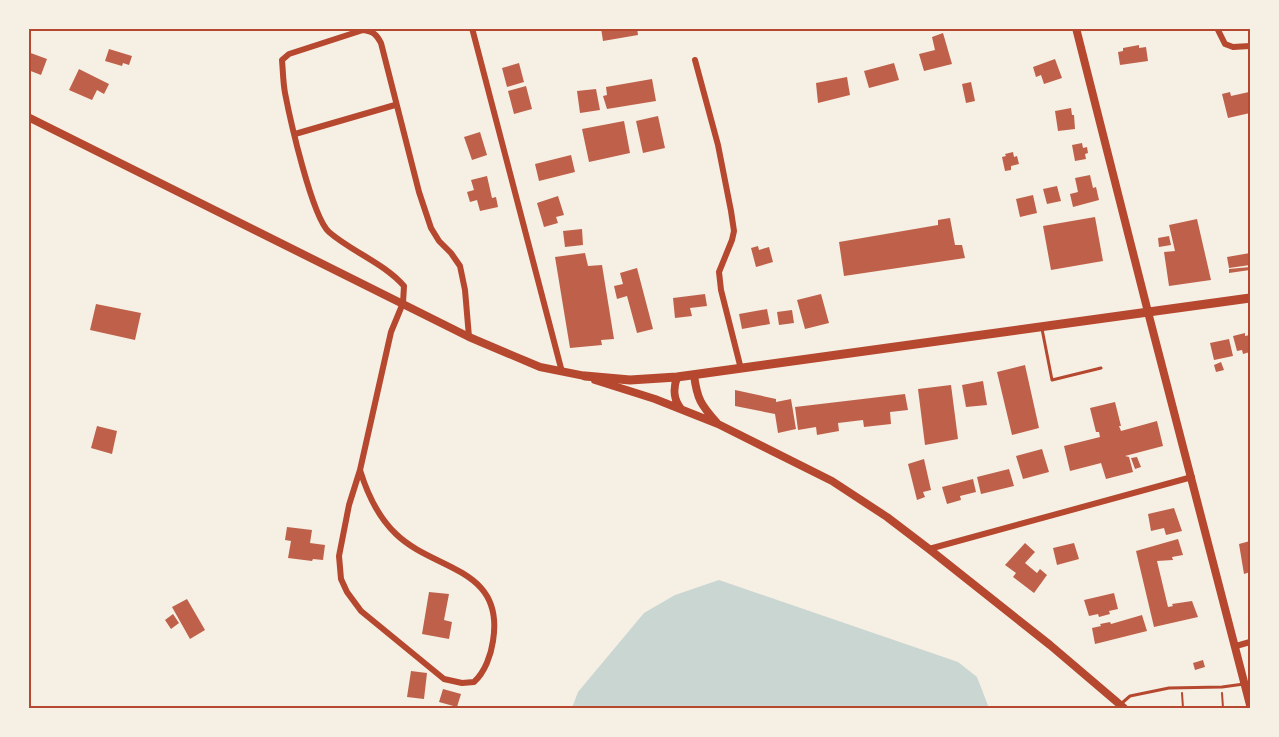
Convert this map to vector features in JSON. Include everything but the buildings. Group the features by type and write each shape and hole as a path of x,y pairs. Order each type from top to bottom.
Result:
{"main road":[{"path":"28,117 469,337 530,363 585,376 630,380 677,377 1251,298"},
{"path":"1148,312 1251,705"}],"street":[{"path":"472,28 562,372"},
{"path":"1076,28 1148,312"},
{"path":"1217,28 1222,41 1233,47 1251,46"},
{"path":"360,470 375,507 395,534 408,544 471,579 488,597 495,621 492,647 484,670 474,682 462,683 444,679 361,611 347,592 341,579 339,556 349,505 360,470 391,332 403,303 404,286 396,277 334,236 322,225 313,203 284,91 282,60 289,54 363,30 370,31 377,36 419,192 431,228 460,266 465,290 469,337"},
{"path":"695,60 718,145 734,231 719,272 721,290 741,369"},
{"path":"295,134 395,105"},
{"path":"694,375 700,403 718,424"},
{"path":"585,376 655,399 718,424 832,481 887,517 929,549 1050,645 1122,707"},
{"path":"677,377 673,389 676,403 692,415"},
{"path":"929,549 1192,477"},
{"path":"1236,646 1251,642"}],"lane":[{"path":"1042,327 1052,380 1101,368"},
{"path":"1122,707 1130,696 1169,688 1222,687 1245,683"}],"path":[{"path":"1222,687 1223,708"},
{"path":"1182,688 1183,708"}],"shaded area":[{"path":"719,580 958,662 977,677 989,708 572,708 578,692 644,613 675,595"}]}
